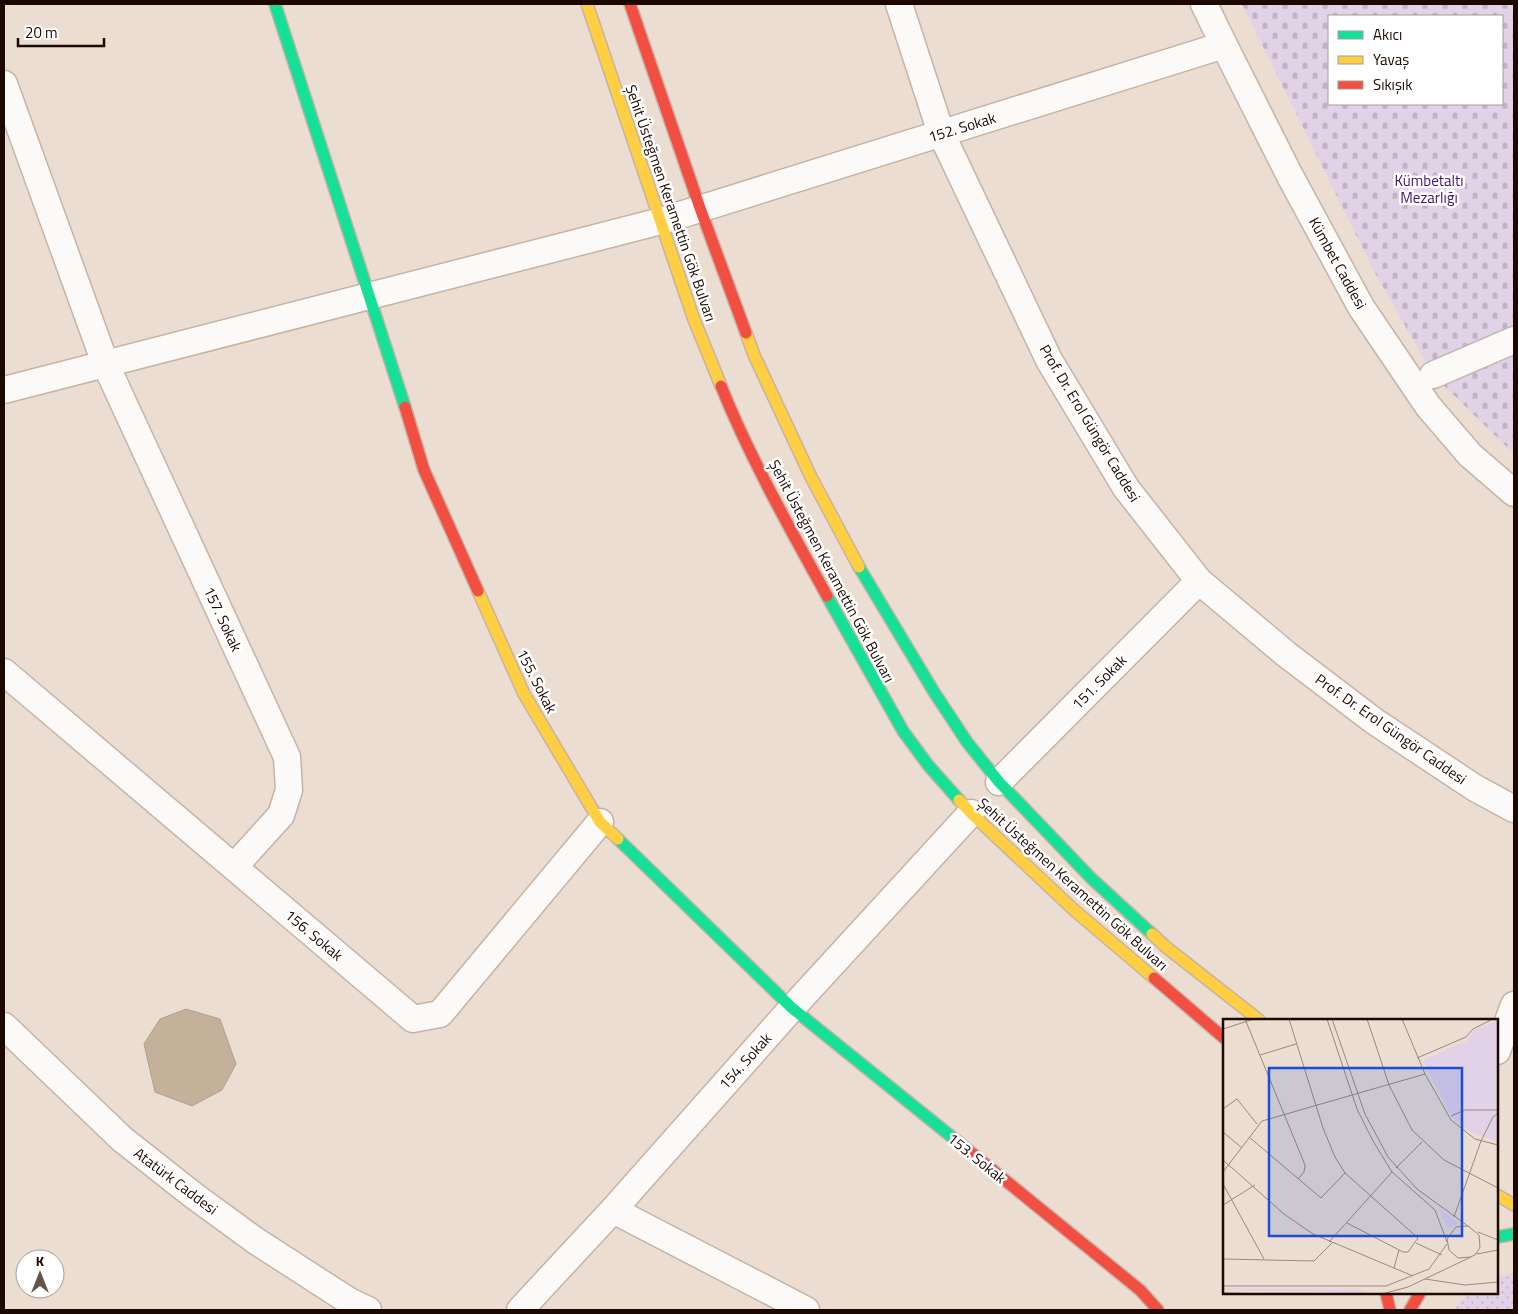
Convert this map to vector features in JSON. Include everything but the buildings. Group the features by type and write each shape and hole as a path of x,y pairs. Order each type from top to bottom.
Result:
{"main road":[{"name":"155. Sokak","path":"275,4 370,296 424,470 524,694 600,822 792,1008"},
{"name":"Şehit Üsteğmen Keramettin Gök Bulvarı","path":"587,4 693,317 731,412 764,479 903,731 928,765 971,813 1074,910 1223,1037"},
{"name":"Şehit Üsteğmen Keramettin Gök Bulvarı","path":"630,4 700,208 754,356 811,478 852,554 930,685 967,742 999,782 1091,878 1166,947 1258,1019"},
{"name":"153. Sokak","path":"792,1008 1140,1290 1158,1310"},
{"path":"1498,1196 1514,1205"},
{"path":"1498,1237 1514,1234"},
{"path":"1386,1294 1390,1310"},
{"path":"1410,1310 1419,1294"}],"street":[{"name":"Prof. Dr. Erol Güngör Caddesi","path":"899,4 941,134 1049,360 1126,488 1198,581 1286,654 1374,721 1475,788 1514,809"},
{"name":"Kümbet Caddesi","path":"1204,4 1290,176 1361,307 1428,406 1470,455 1514,493"},
{"name":"152. Sokak","path":"4,390 661,220 1224,45"},
{"name":"157. Sokak","path":"4,84 105,363 287,757 289,790 281,815 234,867"},
{"path":"1433,375 1514,340"},
{"name":"151. Sokak","path":"999,782 1198,581"},
{"name":"156. Sokak","path":"4,672 413,1019 440,1014 600,822"},
{"name":"154. Sokak","path":"520,1310 613,1210 792,1008 971,813"},
{"path":"1498,1048 1514,1005"},
{"name":"Atatürk Caddesi","path":"4,1026 122,1139 164,1173 256,1241 348,1302 368,1310"},
{"path":"613,1210 806,1310"}],"green space":[{"name":"Kümbetaltı Mezarlığı","path":"1242,4 1514,4 1514,454 1433,375 1374,271"},
{"path":"1514,1273 1514,1310 1453,1310 1469,1294 1498,1294 1498,1277"}],"traffic: fast":[{"path":"275,4 405,407"},
{"path":"859,567 934,692 967,742 999,782 1091,878 1152,934"},
{"path":"827,596 903,731 928,765 959,800"},
{"path":"618,839 792,1008 968,1150"},
{"path":"1498,1237 1514,1234"}],"traffic: slow":[{"path":"587,4 693,317 721,386"},
{"path":"746,333 754,355 811,477 859,567"},
{"path":"478,591 524,694 600,822 618,839"},
{"path":"959,800 1074,910 1154,978"},
{"path":"1152,934 1258,1019"},
{"path":"1498,1196 1514,1205"}],"traffic: jam":[{"path":"630,4 700,208 746,333"},
{"path":"721,386 757,466 827,596"},
{"path":"405,407 424,470 478,591"},
{"path":"1154,978 1223,1037"},
{"path":"968,1150 1140,1290 1158,1310"},
{"path":"1386,1294 1390,1310"},
{"path":"1410,1310 1419,1294"}]}
